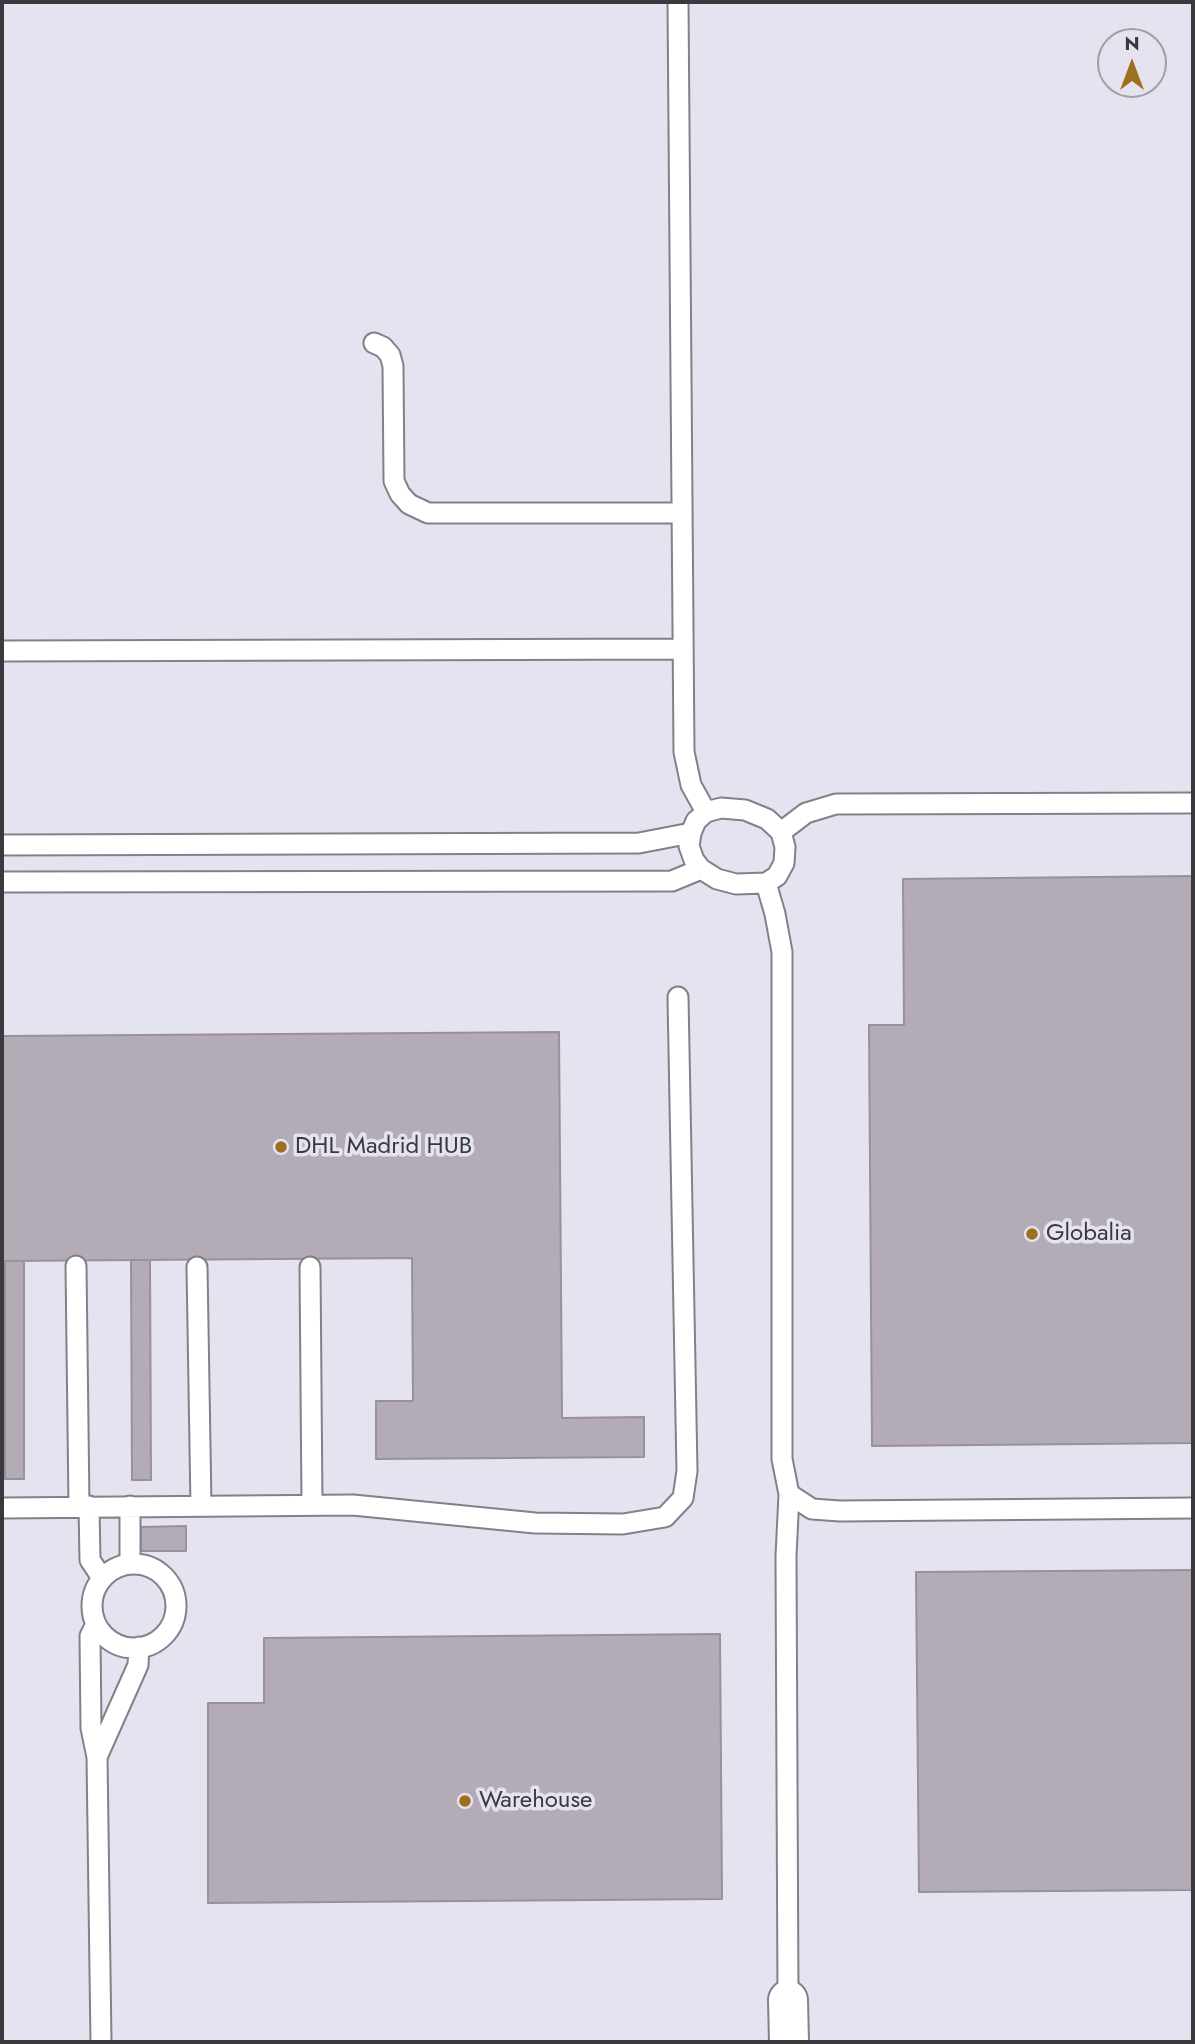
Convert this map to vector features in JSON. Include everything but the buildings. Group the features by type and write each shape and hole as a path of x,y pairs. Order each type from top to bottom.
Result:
{"street":[{"path":"788,2000 789,2042"}],"lane":[{"path":"678,2 684,752 691,785 706,811"},
{"path":"374,343 383,347 390,355 393,366 394,481 400,494 410,504 428,513 682,513"},
{"path":"2,651 683,649"},
{"path":"780,831 806,813 836,804 1193,803"},
{"path":"721,808 745,810 767,819 780,831 785,847 784,863 777,876 766,883 736,884 717,878 701,869 689,846 696,821 706,811 721,808"},
{"path":"2,845 639,843 691,833"},
{"path":"2,882 672,881 701,869"},
{"path":"766,883 782,952 782,1459 789,1494 786,1556 788,2000"},
{"path":"2,1508 353,1505 535,1523 623,1524 665,1517 683,1498 687,1471 678,997"},
{"path":"76,1266 84,1506 90,1560 102,1578"},
{"path":"197,1267 201,1506"},
{"path":"310,1267 312,1505"},
{"path":"789,1494 812,1508 840,1511 1193,1508"},
{"path":"130,1506 130,1564"},
{"path":"130,1564 146,1565 161,1573 171,1586 176,1602 174,1617 167,1632 154,1642 139,1647 121,1646 107,1638 96,1624 92,1608 94,1592 102,1578 115,1568 130,1564"},
{"path":"96,1624 90,1636 91,1728 97,1757 101,2042"},
{"path":"97,1757 138,1665 139,1647"}],"place":[{"name":"DHL Madrid HUB","path":"281,1147"},
{"name":"Globalia","path":"1032,1234"},
{"name":"Warehouse","path":"465,1801"}]}
